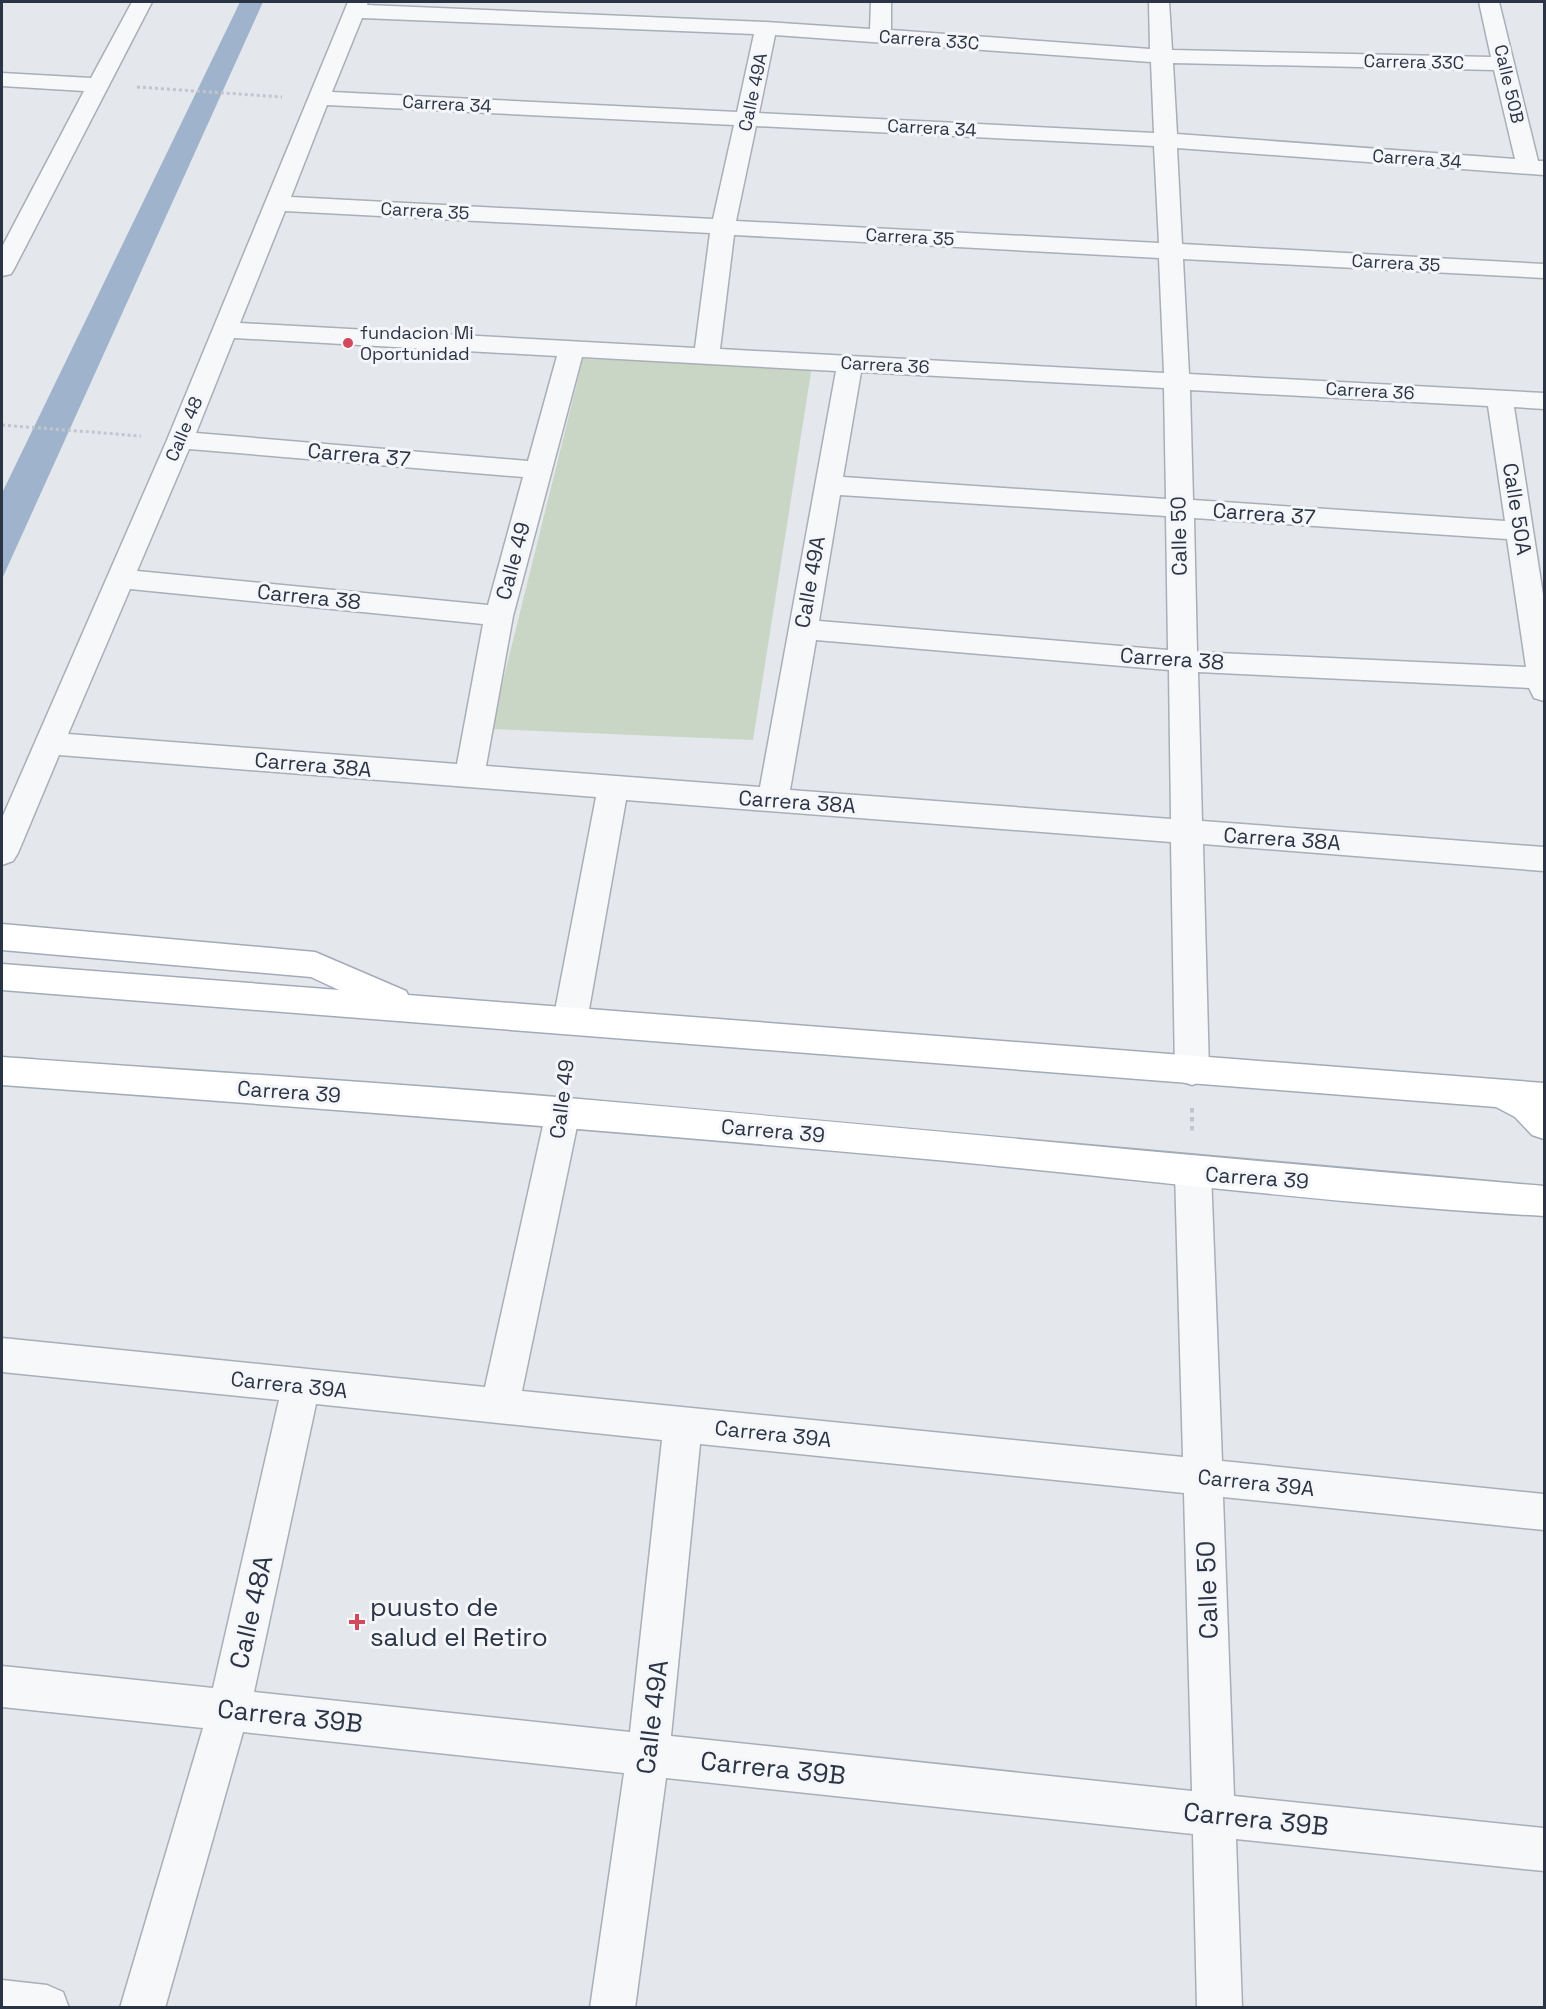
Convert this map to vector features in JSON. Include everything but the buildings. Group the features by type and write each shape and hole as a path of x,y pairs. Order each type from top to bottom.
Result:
{"main road":[{"path":"2,937 315,964 415,1009"},
{"path":"2,976 1545,1097"},
{"name":"Carrera 39","path":"2,1071 563,1112 953,1147 1193,1172 1545,1201"},
{"path":"1486,1091 1508,1096 1527,1107 1545,1125"},
{"path":"1496,1196 1518,1196 1536,1187 1545,1179"}],"street":[{"path":"2,269 142,2"},
{"path":"880,36 881,2"},
{"name":"Calle 50","path":"1159,2 1159,56 1167,140 1177,381 1192,1071"},
{"name":"Calle 50B","path":"1489,2 1504,64 1536,168"},
{"name":"Carrera 33C","path":"356,6 766,28 1159,56 1504,64"},
{"name":"Calle 48","path":"2,853 51,744 180,440 356,6"},
{"name":"Calle 49A","path":"706,356 723,227 766,28"},
{"path":"2,79 98,85"},
{"name":"Carrera 34","path":"319,98 1167,140 1536,168"},
{"name":"Carrera 35","path":"276,203 1545,271"},
{"name":"Carrera 36","path":"225,330 1545,401"},
{"name":"Calle 49","path":"469,778 499,616 572,348"},
{"name":"Calle 49A","path":"773,801 850,363"},
{"name":"Calle 50A","path":"1500,398 1544,684"},
{"name":"Carrera 37","path":"180,440 537,470"},
{"name":"Carrera 37","path":"827,485 1521,531"},
{"name":"Carrera 38","path":"120,579 499,616"},
{"name":"Carrera 38","path":"802,629 1182,661 1544,684"},
{"name":"Carrera 38A","path":"51,744 469,778 1545,859"},
{"path":"570,1022 613,789"},
{"name":"Calle 49","path":"500,1407 563,1112"},
{"name":"Calle 50","path":"1193,1172 1220,2007"},
{"name":"Carrera 39A","path":"2,1355 1545,1512"},
{"name":"Calle 48A","path":"142,2007 229,1710 301,1386"},
{"name":"Calle 49A","path":"612,2007 648,1755 683,1425"},
{"name":"Carrera 39B","path":"2,1686 1545,1850"},
{"path":"2,2002 47,2007"}],"path":[{"path":"148,88 253,96"},
{"path":"2,426 90,431 180,440"},
{"path":"1192,1071 1193,1172"}],"green space":[{"path":"583,359 812,366 753,740 491,729"}],"water":[{"path":"240,2 263,2 2,579 2,493"}],"place":[{"name":"fundacion Mi Oportunidad","path":"348,343"},
{"name":"puusto de salud el Retiro","path":"357,1622"}]}
